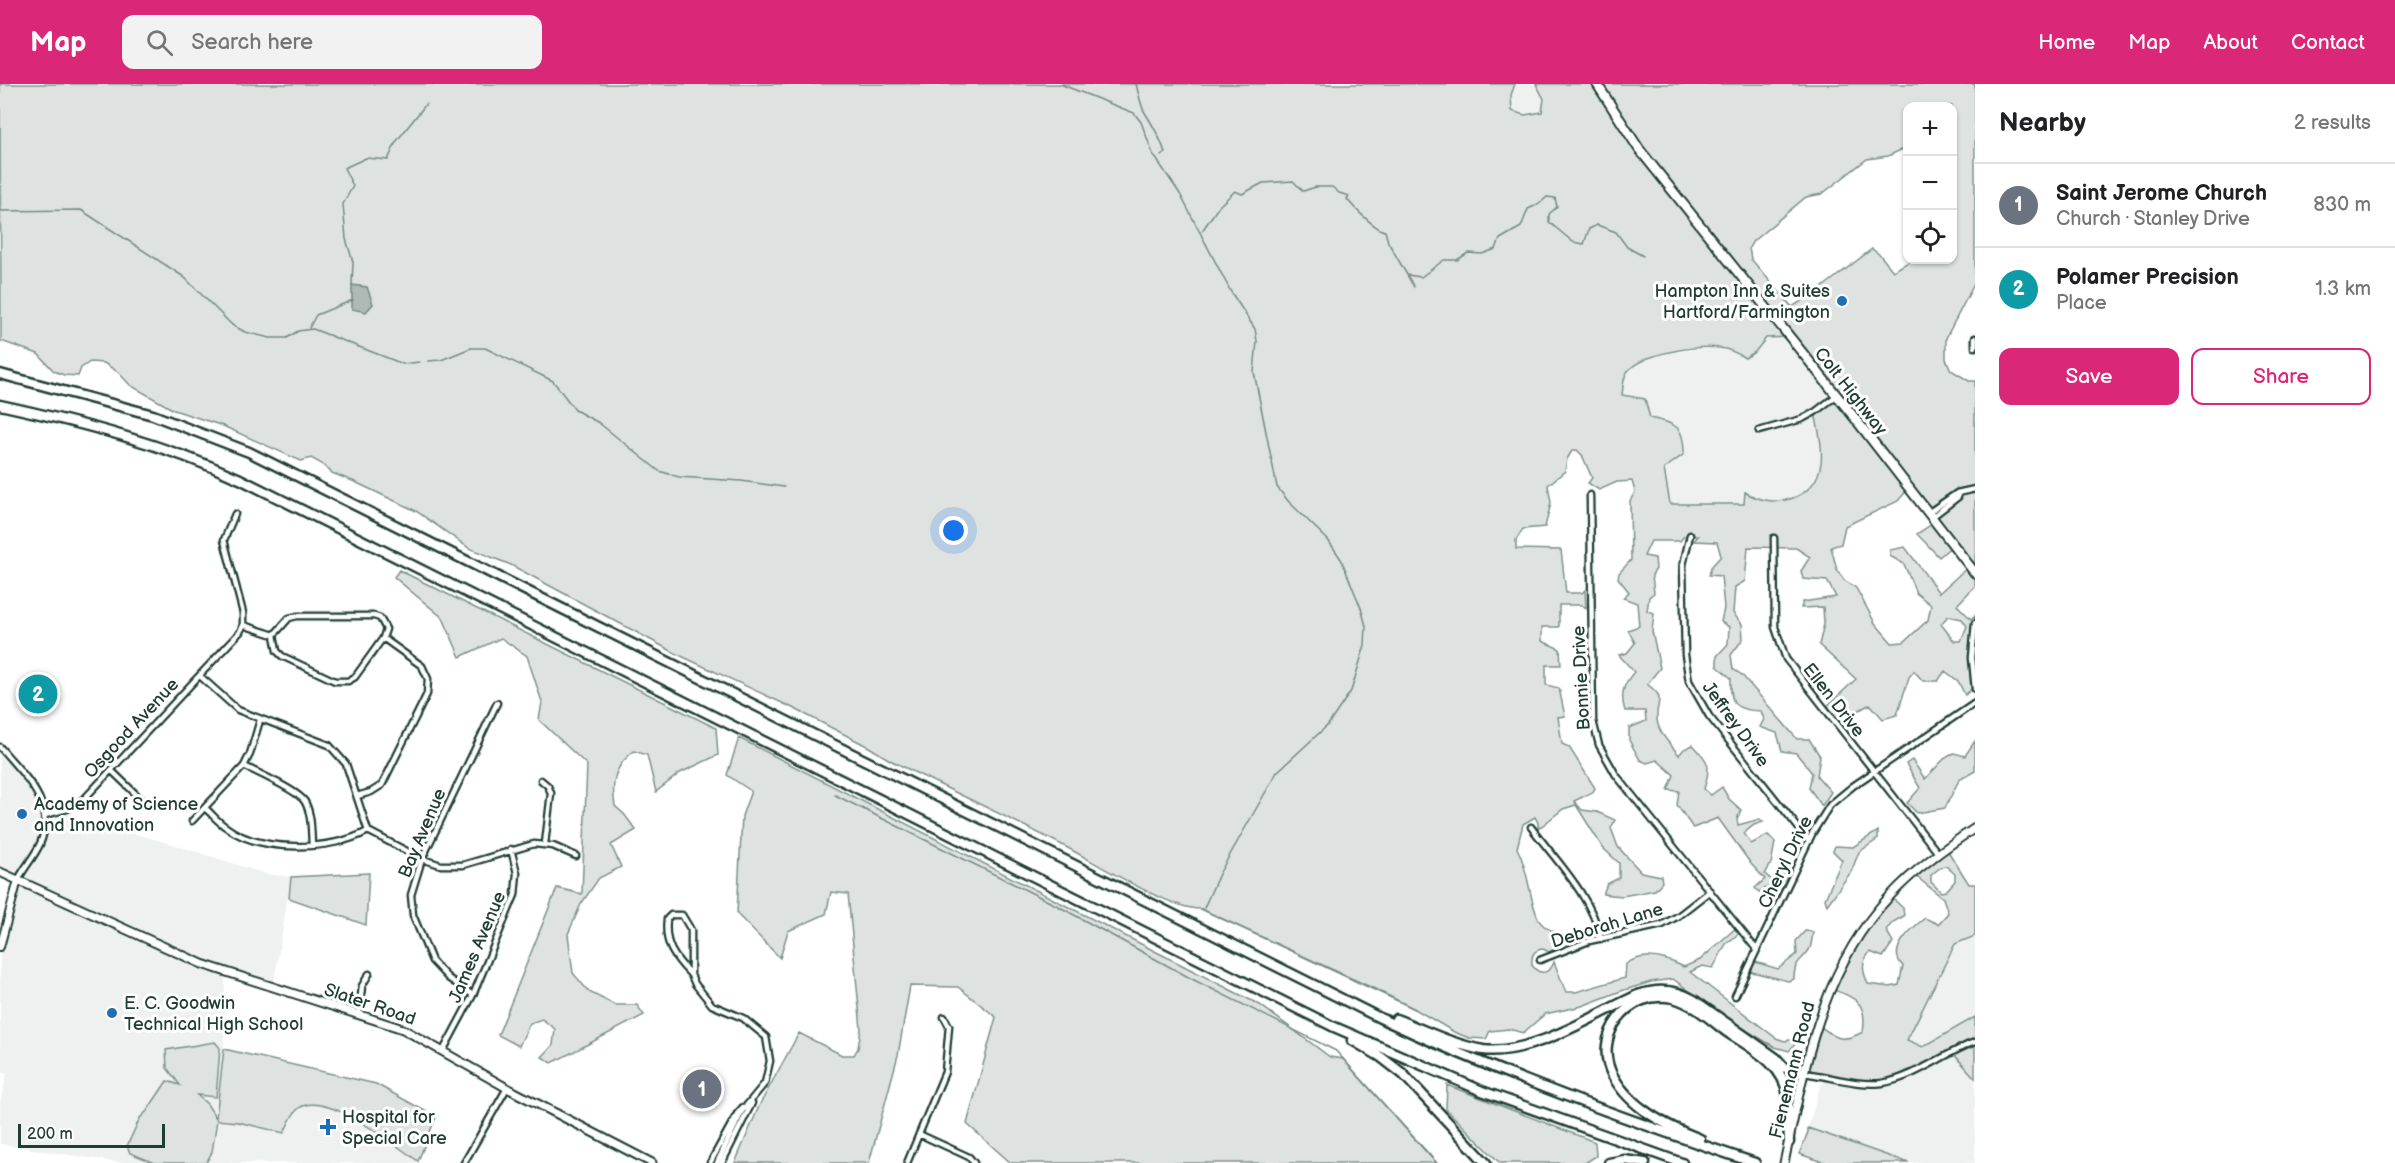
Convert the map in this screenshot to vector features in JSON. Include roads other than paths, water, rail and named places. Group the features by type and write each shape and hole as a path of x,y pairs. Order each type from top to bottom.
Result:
{"highway":[{"name":"Colt Highway","path":"1597,84 1639,149 1975,573"},
{"path":"0,374 153,415 201,432 264,459 1364,1010 1513,1076 1582,1103 1755,1163"},
{"path":"0,405 121,434 192,459 251,484 1332,1026 1499,1098 1682,1163"},
{"path":"1364,1010 1466,1046 1485,1050 1503,1050 1538,1042 1638,995 1653,991 1670,991 1694,1000 1776,1058 1783,1066"},
{"path":"1724,1152 1652,1116 1627,1095 1612,1075 1607,1060 1607,1042 1613,1025 1623,1012 1640,1001 1660,997 1674,999 1694,1008 1772,1064 1781,1076 1787,1091 1789,1142"},
{"path":"1332,1026 1403,1074 1486,1163"},
{"path":"1772,1064 1804,1073"},
{"path":"1609,1163 1624,1160 1645,1163"}],"main road":[{"name":"Fienemann Road","path":"1784,1162 1804,1073 1822,1008 1850,950 1890,896 1938,853 1975,828"},
{"name":"Slater Road","path":"0,872 202,964 403,1029 507,1088 652,1163"}],"street":[{"path":"1975,338 1975,347"},
{"path":"1759,431 1802,418 1815,412 1836,396"},
{"path":"1930,515 1958,497 1959,494 1975,489"},
{"name":"Bonnie Drive","path":"1590,495 1593,709 1599,745 1616,775 1757,950"},
{"path":"235,514 225,540 243,613 243,625 274,635"},
{"name":"Jeffrey Drive","path":"1690,535 1683,565 1685,655 1689,681 1709,716 1809,841"},
{"name":"Ellen Drive","path":"1774,537 1774,616 1781,648 1800,678 1938,853"},
{"path":"374,615 380,618 386,629 383,638 355,677 348,681 335,681 282,656 277,651 274,635 289,618 297,616 374,615"},
{"path":"1975,623 1972,658 1975,689"},
{"name":"Osgood Avenue","path":"45,815 77,804 236,638 243,625"},
{"path":"357,796 371,792 382,785 427,694 428,679 422,666 383,638"},
{"path":"200,676 238,710 329,745 346,764 368,831 422,859 441,865 454,866 527,845 545,844 576,856"},
{"name":"Bay Avenue","path":"473,995 448,978 432,961 413,915 411,895 422,859 497,703"},
{"name":"Cheryl Drive","path":"1735,996 1809,841 1830,805 1874,771 1975,703"},
{"path":"192,821 244,766 260,720"},
{"path":"0,747 33,785 45,815 40,844 18,880 0,946"},
{"path":"244,766 299,794 309,814 312,845"},
{"path":"111,770 143,801"},
{"path":"542,780 548,786 551,794 545,844"},
{"path":"205,808 226,828 245,837 277,846 343,842 368,831"},
{"path":"1532,827 1584,896 1594,915 1601,939"},
{"name":"James Avenue","path":"443,1051 473,995 515,895 517,873 511,849"},
{"name":"Deborah Lane","path":"1540,960 1569,948 1662,925 1678,916 1710,891"},
{"path":"692,975 689,924 682,915 671,915 667,919 667,942 677,959 692,975 702,995 712,1005 743,1018 765,1037 770,1061 765,1083 742,1112 717,1163"},
{"path":"359,1015 362,986 369,974"},
{"path":"907,1163 945,1072 949,1026 944,1017"},
{"path":"1804,1073 1865,1083 1883,1082 1901,1077 1975,1042"},
{"path":"464,1163 507,1088"},
{"path":"710,1163 737,1114 754,1098"},
{"path":"722,1163 754,1098"},
{"path":"919,1134 969,1157 974,1163"}],"waterway":[{"path":"1060,84 1134,113 1141,122 1153,154 1180,194 1231,292 1255,329 1257,341 1254,372 1277,487 1328,540 1341,559 1366,626 1365,645 1351,691 1328,725 1277,772 1219,874 1203,910"},
{"path":"1136,84 1143,109 1163,147 1165,153 1161,156"},
{"path":"352,285 353,262 346,239 343,204 353,186 344,168 366,158 388,160 396,142 426,104"},
{"path":"1202,231 1219,206 1235,191 1242,194 1263,183 1293,181 1303,191 1316,187 1332,187 1339,193 1349,196 1347,199 1359,212 1376,227 1385,231 1388,242 1414,287"},
{"path":"1407,275 1421,277 1444,260 1457,260 1468,253 1482,254 1496,249 1500,239 1521,227 1528,209 1547,197 1555,198 1557,207 1549,214 1549,222 1573,242 1584,244 1589,229 1597,225 1616,232 1627,247 1643,256"},
{"path":"0,211 81,210 184,277 232,325 245,332 270,338 287,338 298,331 313,329 403,364 419,362"},
{"path":"309,328 316,315 353,300"},
{"path":"428,361 441,360 471,348 485,348 553,381 575,410 599,423 659,471 679,477 741,481 784,487"},
{"path":"835,795 1056,905 1192,979 1336,1051 1437,1163"},
{"path":"1201,909 1415,1009"}],"place":[{"name":"Hampton Inn & Suites Hartford/Farmington","path":"1842,301"},
{"name":"Polamer Precision","path":"38,694"},
{"name":"Academy of Science and Innovation","path":"22,814"},
{"name":"E. C. Goodwin Technical High School","path":"112,1013"},
{"name":"Saint Jerome Church","path":"702,1089"},
{"name":"Hospital for Special Care","path":"328,1127"}]}
